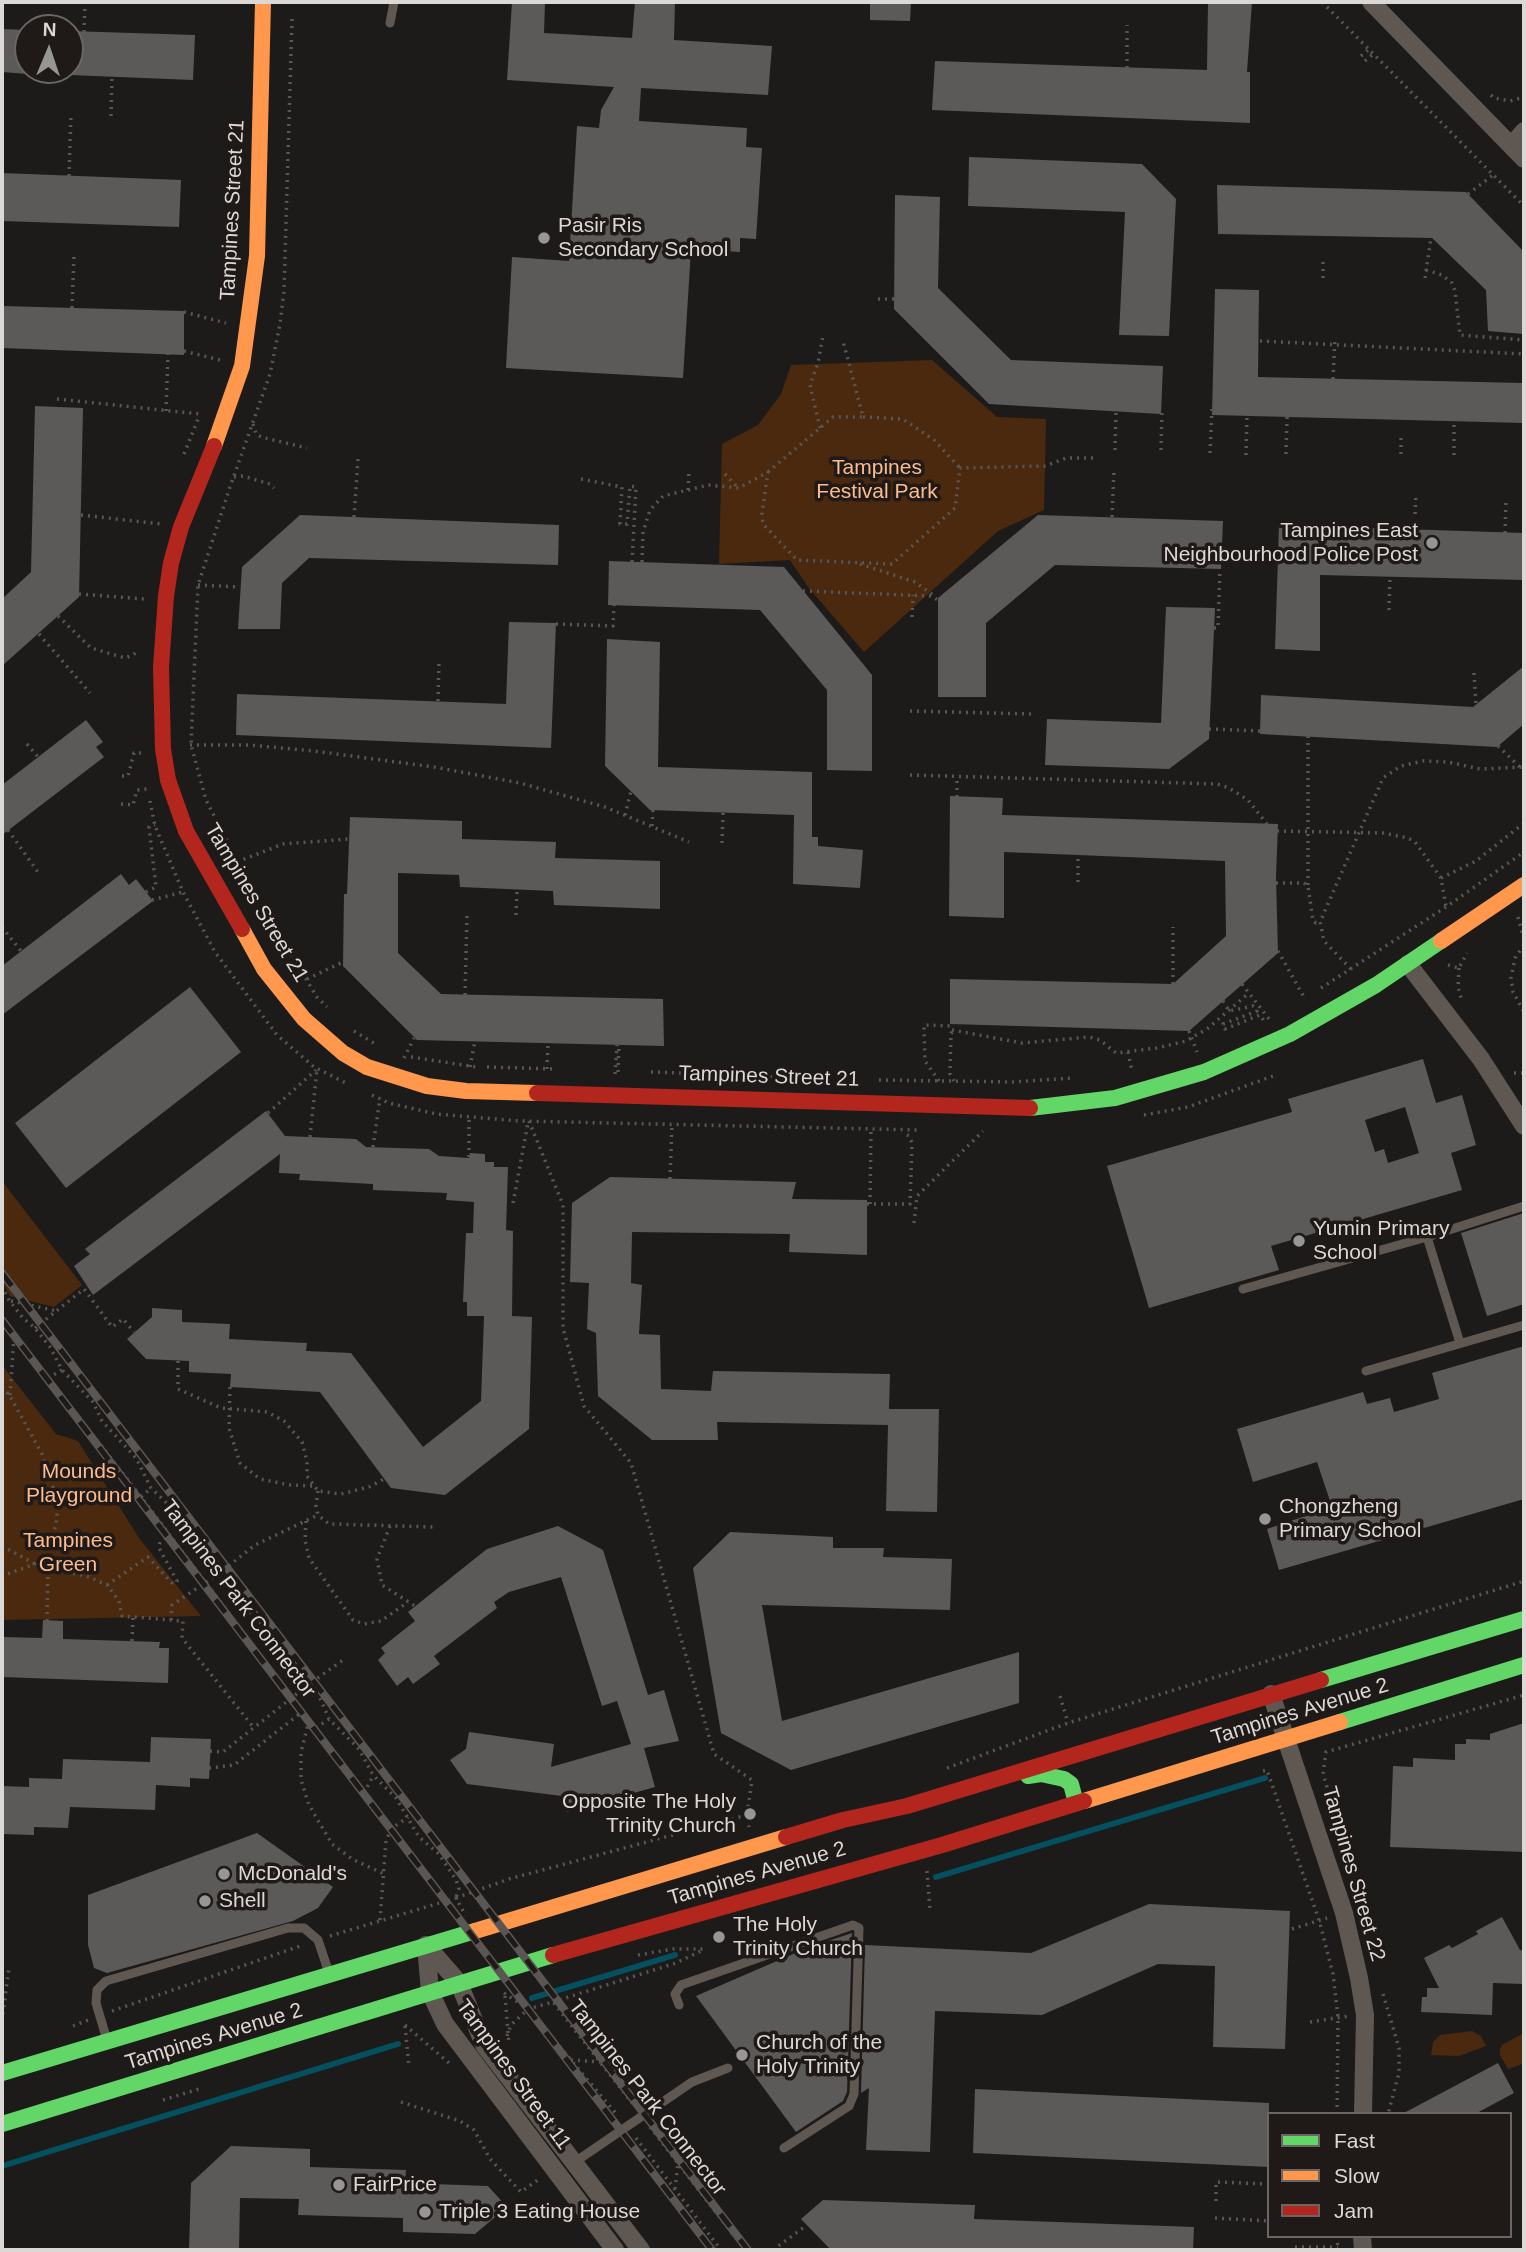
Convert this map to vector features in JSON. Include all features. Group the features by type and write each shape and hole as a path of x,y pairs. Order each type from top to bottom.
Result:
{"main road":[{"name":"Tampines Street 21","path":"263,2 257,257 242,366 218,437 181,527 171,563 161,667 163,749 168,780 186,831 266,971 280,991 313,1027 343,1053 367,1067 427,1086 466,1091 1019,1109 1115,1098 1203,1072 1323,1016 1408,964 1524,885"},
{"name":"Tampines Avenue 2","path":"2,2073 753,1846 842,1820 907,1805 1524,1619"},
{"name":"Tampines Avenue 2","path":"2,2124 618,1935 943,1845 1524,1665"},
{"path":"985,1782 1041,1774 1053,1775 1071,1784 1076,1803"}],"street":[{"path":"1371,2 1524,159"},
{"path":"1512,145 1524,131"},
{"path":"1408,964 1481,1059 1524,1126"},
{"name":"Tampines Street 22","path":"1271,1694 1288,1738 1344,1913 1359,1978 1365,2015 1363,2112"},
{"name":"Tampines Street 11","path":"426,1945 459,1983 484,2045 641,2250"},
{"name":"Tampines Street 11","path":"426,1945 430,1992 439,2014 615,2250"}],"lane":[{"path":"390,23 394,2"},
{"path":"1243,1289 1427,1237 1524,1206"},
{"path":"1427,1237 1461,1343"},
{"path":"1366,1371 1524,1325"},
{"path":"679,2005 675,1994 681,1985 853,1925 859,1928 854,2094 849,2106 784,2148"},
{"path":"107,2042 96,2003 97,1990 106,1981 288,1928 304,1928 318,1940 329,1975"},
{"path":"558,2174 692,2081 728,2068"}],"path":[{"path":"84,32 85,2"},
{"path":"1322,2 1524,206"},
{"path":"292,19 284,290 270,374 198,585 191,745 206,800 254,894 317,997 336,1016"},
{"path":"1127,24 1127,68"},
{"path":"1361,56 1369,49"},
{"path":"1365,61 1373,54"},
{"path":"111,116 112,77"},
{"path":"1494,98 1510,101 1524,97"},
{"path":"69,176 71,114"},
{"path":"1468,194 1493,175"},
{"path":"1425,278 1431,238"},
{"path":"72,308 74,255"},
{"path":"1323,278 1324,258"},
{"path":"1426,270 1442,275 1452,283 1460,335 1524,340"},
{"path":"878,299 894,299"},
{"path":"184,312 229,324 232,314"},
{"path":"820,428 810,385 818,363 823,335"},
{"path":"1333,379 1335,337"},
{"path":"842,341 863,417"},
{"path":"1260,341 1524,354"},
{"path":"216,371 222,348"},
{"path":"184,351 242,366"},
{"path":"166,411 168,354"},
{"path":"57,399 200,414"},
{"path":"182,460 204,406"},
{"path":"1161,450 1162,408"},
{"path":"1210,453 1212,409"},
{"path":"1115,450 1116,411"},
{"path":"1246,455 1247,416"},
{"path":"642,562 643,532 650,510 663,496 708,485 739,488 768,472 833,417 903,419 934,440 960,468 1045,466 1066,458 1098,457"},
{"path":"1286,454 1287,417"},
{"path":"1454,421 1454,455"},
{"path":"254,422 256,434 261,437 307,448"},
{"path":"1401,433 1401,454"},
{"path":"354,517 358,459"},
{"path":"768,472 763,524 797,559 891,564 956,508 960,468"},
{"path":"1112,517 1114,469"},
{"path":"688,490 689,472"},
{"path":"725,474 739,488"},
{"path":"233,478 243,475 270,484 274,488"},
{"path":"581,479 622,487 620,524 627,524 629,486 636,486 632,562"},
{"path":"1415,514 1416,493"},
{"path":"1505,533 1506,498"},
{"path":"156,531 163,513"},
{"path":"80,515 215,531"},
{"path":"803,590 936,598 915,582 854,562"},
{"path":"1214,628 1218,628 1220,569"},
{"path":"1389,610 1390,576"},
{"path":"198,585 240,587"},
{"path":"79,594 146,601"},
{"path":"912,617 913,595"},
{"path":"556,624 613,626 614,605"},
{"path":"58,616 91,648 125,658 136,653 141,643 140,654"},
{"path":"39,634 90,693"},
{"path":"438,701 439,661"},
{"path":"1474,673 1476,705"},
{"path":"911,711 1031,714"},
{"path":"1209,729 1261,731"},
{"path":"1308,736 1308,886 1313,921 1320,922"},
{"path":"142,741 144,764"},
{"path":"27,744 38,757"},
{"path":"163,749 191,745 249,745 434,767 549,790 625,815 689,842"},
{"path":"1498,746 1523,768"},
{"path":"122,776 128,776 134,753 143,753"},
{"path":"1351,969 1324,941 1320,922 1383,778 1412,762 1435,761 1480,769 1523,768"},
{"path":"910,775 1217,784 1248,800 1267,824"},
{"path":"957,776 957,797"},
{"path":"146,782 155,825 183,892 215,952 277,1035 317,1069 356,1088"},
{"path":"121,804 133,805 137,790 147,789"},
{"path":"625,815 631,791"},
{"path":"652,826 653,810"},
{"path":"722,843 723,812"},
{"path":"1441,878 1476,861 1524,823"},
{"path":"146,892 156,887 149,827 155,825"},
{"path":"8,830 40,875"},
{"path":"1277,831 1393,834 1408,838 1415,842 1441,878 1446,907"},
{"path":"237,862 283,844 349,839"},
{"path":"1316,991 1446,907 1524,852"},
{"path":"1078,855 1078,882"},
{"path":"1276,883 1304,883 1308,886"},
{"path":"516,915 517,889"},
{"path":"152,900 183,892"},
{"path":"466,995 467,914"},
{"path":"1517,915 1524,939"},
{"path":"2,926 21,951"},
{"path":"1172,984 1174,927"},
{"path":"1524,945 1515,958 1511,978 1513,992 1524,1012"},
{"path":"1278,951 1305,999 1299,1002"},
{"path":"307,979 343,962"},
{"path":"1242,984 1269,1018"},
{"path":"939,1081 925,1060 924,1025 953,1028 1022,1044 1089,1037 1100,1040 1116,1053 1128,1052 1172,1045 1192,1038 1249,993"},
{"path":"1223,1001 1228,1010"},
{"path":"1228,1010 1253,1006 1257,1011 1223,1024 1225,1029 1260,1016 1264,1021 1279,1013"},
{"path":"345,1025 384,1049"},
{"path":"953,1028 950,1074 954,1081"},
{"path":"1189,1031 1196,1049"},
{"path":"405,1056 414,1038"},
{"path":"471,1062 475,1041"},
{"path":"547,1065 548,1043"},
{"path":"606,1072 618,1072 618,1045 615,1066"},
{"path":"1190,1055 1208,1048"},
{"path":"395,1052 474,1067 559,1069"},
{"path":"1125,1073 1132,1069 1128,1052"},
{"path":"268,1113 317,1069"},
{"path":"310,1137 317,1069"},
{"path":"643,1072 787,1077"},
{"path":"1512,1072 1519,1075 1524,1073"},
{"path":"876,1080 1012,1082 1078,1078"},
{"path":"368,1093 436,1114 529,1121 915,1130"},
{"path":"373,1147 380,1098"},
{"path":"469,1157 470,1117"},
{"path":"513,1203 529,1121"},
{"path":"529,1121 563,1205 563,1328 584,1406 631,1463 714,1754 752,1780 747,1815 753,1846"},
{"path":"670,1179 672,1124"},
{"path":"871,1130 869,1204 910,1204 912,1143 906,1133 897,1130"},
{"path":"914,1223 916,1198 919,1194 985,1130"},
{"path":"2,1286 23,1318 50,1347 62,1370 93,1402 102,1421 136,1458 151,1488 179,1515 221,1572 236,1598 264,1626 282,1658 320,1698 329,1719 359,1749 373,1775 397,1798 419,1837 439,1854 456,1880 459,1888 456,1898 474,1931"},
{"path":"35,1328 84,1289 112,1327 123,1319 134,1332"},
{"path":"9,1300 57,1311"},
{"name":"Tampines Park Connector","path":"2,1318 141,1497 446,1901"},
{"path":"10,1396 14,1334"},
{"path":"178,1361 178,1389 222,1408 267,1412 284,1421 302,1442 307,1476 318,1492 341,1494 369,1488 384,1479"},
{"path":"48,1378 62,1370"},
{"path":"230,1387 229,1428 240,1463 260,1479 313,1486"},
{"path":"2,1389 10,1396 42,1454 55,1494 56,1525 46,1555 35,1564 2,1576"},
{"path":"141,1497 151,1488"},
{"path":"318,1492 318,1515 329,1524 433,1527"},
{"path":"171,1620 172,1605 255,1545 318,1515"},
{"path":"306,1521 305,1540 309,1558 353,1620 364,1624 381,1621 408,1602"},
{"path":"390,1526 377,1559 382,1585 415,1606"},
{"path":"107,1585 148,1557 173,1584 177,1581 159,1548 160,1542 169,1535"},
{"path":"2,1546 35,1564 89,1577 107,1585 119,1601 122,1616 183,1621 182,1638 254,1728"},
{"path":"47,1620 48,1567"},
{"path":"938,1772 1068,1723 1524,1581"},
{"path":"132,1641 133,1617"},
{"path":"210,1751 223,1752 343,1660"},
{"path":"1326,1752 1524,1695"},
{"path":"1060,1696 1068,1723"},
{"path":"209,1768 234,1765 302,1712"},
{"path":"316,1729 329,1719"},
{"path":"309,1720 301,1752 301,1780 314,1814 332,1844 352,1859 383,1874"},
{"path":"1267,1770 1319,1920 1333,1974 1338,2017 1337,2112"},
{"path":"364,1793 373,1775"},
{"path":"66,2029 318,1940 509,1879 747,1815"},
{"path":"380,1920 386,1841 391,1829 408,1817"},
{"path":"926,1871 930,1910"},
{"path":"1292,1929 1344,1913"},
{"path":"552,2002 676,1963 705,1949 673,1948 634,1955"},
{"path":"2,2021 9,1967"},
{"path":"495,1972 505,1995 507,2038 511,2049"},
{"path":"505,1995 517,1990"},
{"name":"Tampines Park Connector","path":"505,1995 528,2009 552,2002 745,2250"},
{"path":"1310,2022 1365,2015"},
{"path":"394,2026 404,2024"},
{"path":"404,2024 451,2065"},
{"path":"404,2024 410,2067"},
{"path":"571,2060 600,2062"},
{"path":"156,2103 207,2087"},
{"path":"401,2102 460,2121 474,2130 489,2159 521,2193 539,2179"},
{"path":"675,2189 678,2164"},
{"path":"1216,2201 1216,2182 1267,2184"},
{"path":"1215,2218 1267,2221"},
{"path":"773,2250 807,2225"},
{"path":"1295,2246 1338,2249"}],"green space":[{"name":"Tampines Festival Park","path":"932,360 997,417 1046,419 1044,510 998,531 864,652 808,587 790,560 719,564 722,444 758,425 781,394 791,365"},
{"path":"2,1181 82,1285 54,1307 10,1296 2,1281"},
{"name":"Tampines Green","path":"2,1365 56,1434 78,1441 139,1538 201,1616 2,1620"},
{"path":"1472,2031 1481,2036 1486,2046 1459,2056 1431,2055 1433,2042 1440,2035"},
{"path":"1524,2033 1522,2064 1508,2069 1500,2055 1500,2049 1502,2045"}],"building":[{"path":"512,2 545,2 544,33 632,38 635,2 675,2 674,40 772,46 768,95 641,88 639,121 747,128 746,147 762,148 756,239 740,238 740,252 691,249 683,378 506,368 512,257 569,261 577,126 599,128 601,110 614,87 507,80"},
{"path":"870,2 911,2 910,21 870,20"},
{"path":"1208,2 1252,2 1247,72 1250,72 1250,123 932,110 935,61 1207,70"},
{"path":"2,29 14,29 14,73 2,72"},
{"path":"84,31 195,35 193,80 84,76"},
{"path":"969,157 1142,164 1176,199 1169,336 1119,335 1125,212 968,206"},
{"path":"2,173 181,180 179,227 2,221"},
{"path":"1217,185 1466,192 1524,252 1524,334 1488,331 1486,290 1432,238 1218,234"},
{"path":"895,195 940,197 938,288 1011,360 1163,366 1161,414 989,404 894,309"},
{"path":"1215,289 1259,290 1258,377 1524,383 1524,423 1212,415"},
{"path":"2,306 184,311 184,355 2,348"},
{"path":"35,406 83,408 79,597 2,666 2,599 31,572"},
{"path":"300,515 559,525 558,565 309,558 282,583 280,629 238,629 242,567"},
{"path":"1038,515 1223,521 1221,569 1055,565 986,623 986,697 938,697 938,598"},
{"path":"1279,525 1524,533 1524,580 1320,575 1320,651 1275,649"},
{"path":"609,561 784,567 872,675 872,771 827,770 827,690 760,610 608,605"},
{"path":"1166,607 1215,608 1209,739 1169,769 1045,765 1047,719 1161,723"},
{"path":"509,622 556,623 551,748 236,735 237,694 506,704"},
{"path":"607,639 660,642 658,767 812,772 812,837 818,837 818,846 863,850 860,888 793,884 794,815 650,810 605,766"},
{"path":"1524,666 1524,724 1497,747 1260,734 1261,695 1473,707"},
{"path":"86,720 103,742 96,747 104,757 2,835 2,785"},
{"path":"950,796 1003,798 1002,815 1278,824 1278,953 1189,1031 950,1024 950,979 1173,984 1226,936 1225,861 1004,852 1004,918 949,916"},
{"path":"350,817 462,821 462,839 556,842 555,858 660,861 660,909 554,905 553,891 460,887 459,875 398,873 398,953 441,994 663,999 664,1046 417,1040 343,966 344,894 347,894"},
{"path":"121,874 129,885 136,879 153,901 2,1015 2,966"},
{"path":"190,987 241,1052 66,1188 15,1123"},
{"path":"1423,1059 1436,1103 1462,1095 1476,1145 1451,1153 1462,1190 1271,1246 1279,1270 1149,1308 1107,1166 1292,1112 1288,1099","holes":["1405,1107 1419,1153 1388,1163 1384,1149 1375,1152 1365,1120"]},
{"path":"266,1111 285,1136 356,1139 366,1147 429,1149 439,1156 469,1158 470,1153 485,1154 485,1162 494,1162 494,1167 508,1167 506,1230 513,1231 512,1316 532,1317 529,1429 445,1495 391,1488 320,1392 230,1387 231,1374 189,1372 189,1361 146,1359 127,1339 152,1317 152,1308 182,1310 182,1322 230,1324 229,1339 307,1343 306,1351 351,1353 423,1447 481,1401 484,1316 467,1316 467,1302 463,1302 466,1233 473,1233 474,1202 446,1200 447,1193 373,1190 373,1184 299,1180 300,1174 279,1173 280,1154 93,1295 74,1266 90,1254 85,1249"},
{"path":"610,1177 796,1182 792,1199 867,1200 867,1255 789,1252 790,1234 632,1232 631,1283 642,1285 639,1334 660,1335 661,1389 711,1391 713,1371 890,1374 889,1409 939,1409 937,1512 886,1511 888,1425 717,1422 718,1440 652,1440 598,1396 596,1333 587,1329 589,1283 570,1282 572,1203"},
{"path":"1524,1213 1524,1304 1487,1316 1461,1233"},
{"path":"1524,1346 1524,1499 1279,1570 1267,1529 1332,1507 1317,1462 1253,1482 1237,1429 1363,1392 1367,1404 1390,1398 1394,1412 1439,1399 1432,1373"},
{"path":"558,1526 603,1550 648,1695 664,1690 679,1741 644,1748 655,1787 567,1812 562,1796 467,1784 450,1760 466,1749 469,1732 554,1744 551,1767 631,1744 617,1701 602,1706 561,1577 509,1592 494,1602 497,1608 434,1656 440,1664 413,1684 408,1677 397,1686 378,1660 385,1653 381,1648 415,1621 408,1612 487,1549"},
{"path":"730,1532 833,1537 833,1548 884,1548 883,1557 952,1559 950,1610 762,1605 782,1721 1019,1652 1019,1703 791,1770 721,1733 693,1568"},
{"path":"43,1620 63,1621 63,1639 160,1642 159,1648 169,1648 168,1683 2,1677 2,1637 42,1638"},
{"path":"1524,1723 1524,1852 1390,1847 1393,1766 1413,1767 1413,1758 1455,1760 1455,1744 1466,1744 1466,1739 1490,1740 1490,1734"},
{"path":"151,1737 211,1739 209,1779 190,1778 190,1787 156,1785 155,1810 70,1807 68,1828 34,1827 34,1835 2,1834 2,1786 29,1787 29,1778 62,1779 63,1759 150,1762"},
{"name":"Shell","path":"257,1833 333,1887 318,1908 293,1921 107,1973 94,1968 88,1945 88,1895"},
{"path":"1149,1904 1290,1911 1285,2049 1213,2047 1215,1966 1158,1964 1042,2015 935,2011 930,2152 866,2150 869,2088 861,2093 865,1945 1031,1953"},
{"path":"1502,1917 1520,1950 1524,1951 1524,1984 1493,1983 1492,2015 1421,2012 1422,1997 1427,1997 1427,1988 1439,1988 1424,1958 1449,1945 1452,1948"},
{"path":"852,1933 847,2092 843,2101 796,2132 696,1996 807,1948"},
{"path":"1498,2063 1514,2093 1479,2112 1406,2112"},
{"path":"975,2089 1269,2103 1267,2167 973,2153"},
{"path":"231,2146 310,2149 310,2167 406,2170 405,2183 488,2186 507,2207 475,2234 403,2232 403,2218 298,2215 299,2199 240,2198 239,2250 189,2250 191,2183"},
{"path":"823,2200 975,2205 974,2219 1194,2227 1193,2250 831,2250 801,2219"}],"waterway":[{"path":"936,1877 1265,1778"},
{"path":"532,1998 675,1955"},
{"path":"2,2166 398,2044"}],"railway":[{"path":"2,1273 748,2250"},
{"path":"2,1320 712,2250"}],"traffic: fast":[{"path":"1030,1108 1115,1098 1204,1072 1290,1034 1376,985 1441,941"},
{"path":"1321,1680 1524,1619"},
{"path":"1340,1722 1524,1665"},
{"path":"1028,1776 1041,1774 1064,1779 1071,1784 1076,1803"},
{"path":"2,2073 475,1931"},
{"path":"2,2124 553,1955"}],"traffic: slow":[{"path":"214,446 242,366 257,256 263,2"},
{"path":"1441,941 1524,885"},
{"path":"242,929 264,969 304,1019 343,1053 367,1067 427,1086 466,1091 537,1093"},
{"path":"1084,1801 1340,1722"},
{"path":"475,1931 786,1837"}],"traffic: jam":[{"path":"214,446 181,527 171,563 161,667 163,749 168,780 186,831 242,929"},
{"path":"537,1093 1030,1108"},
{"path":"786,1837 843,1820 907,1806 1321,1680"},
{"path":"553,1955 942,1845 1084,1801"}],"place":[{"name":"Pasir Ris Secondary School","path":"544,238"},
{"name":"Tampines East Neighbourhood Police Post","path":"1432,543"},
{"name":"Yumin Primary School","path":"1299,1241"},
{"name":"Chongzheng Primary School","path":"1265,1519"},
{"name":"Opposite The Holy Trinity Church","path":"750,1814"},
{"name":"McDonald's","path":"224,1874"},
{"name":"Shell","path":"205,1901"},
{"name":"The Holy Trinity Church","path":"719,1937"},
{"name":"Church of the Holy Trinity","path":"742,2055"},
{"name":"FairPrice","path":"339,2185"},
{"name":"Triple 3 Eating House","path":"425,2212"}],"park label":[{"name":"Mounds Playground","path":"79,1484"}]}
